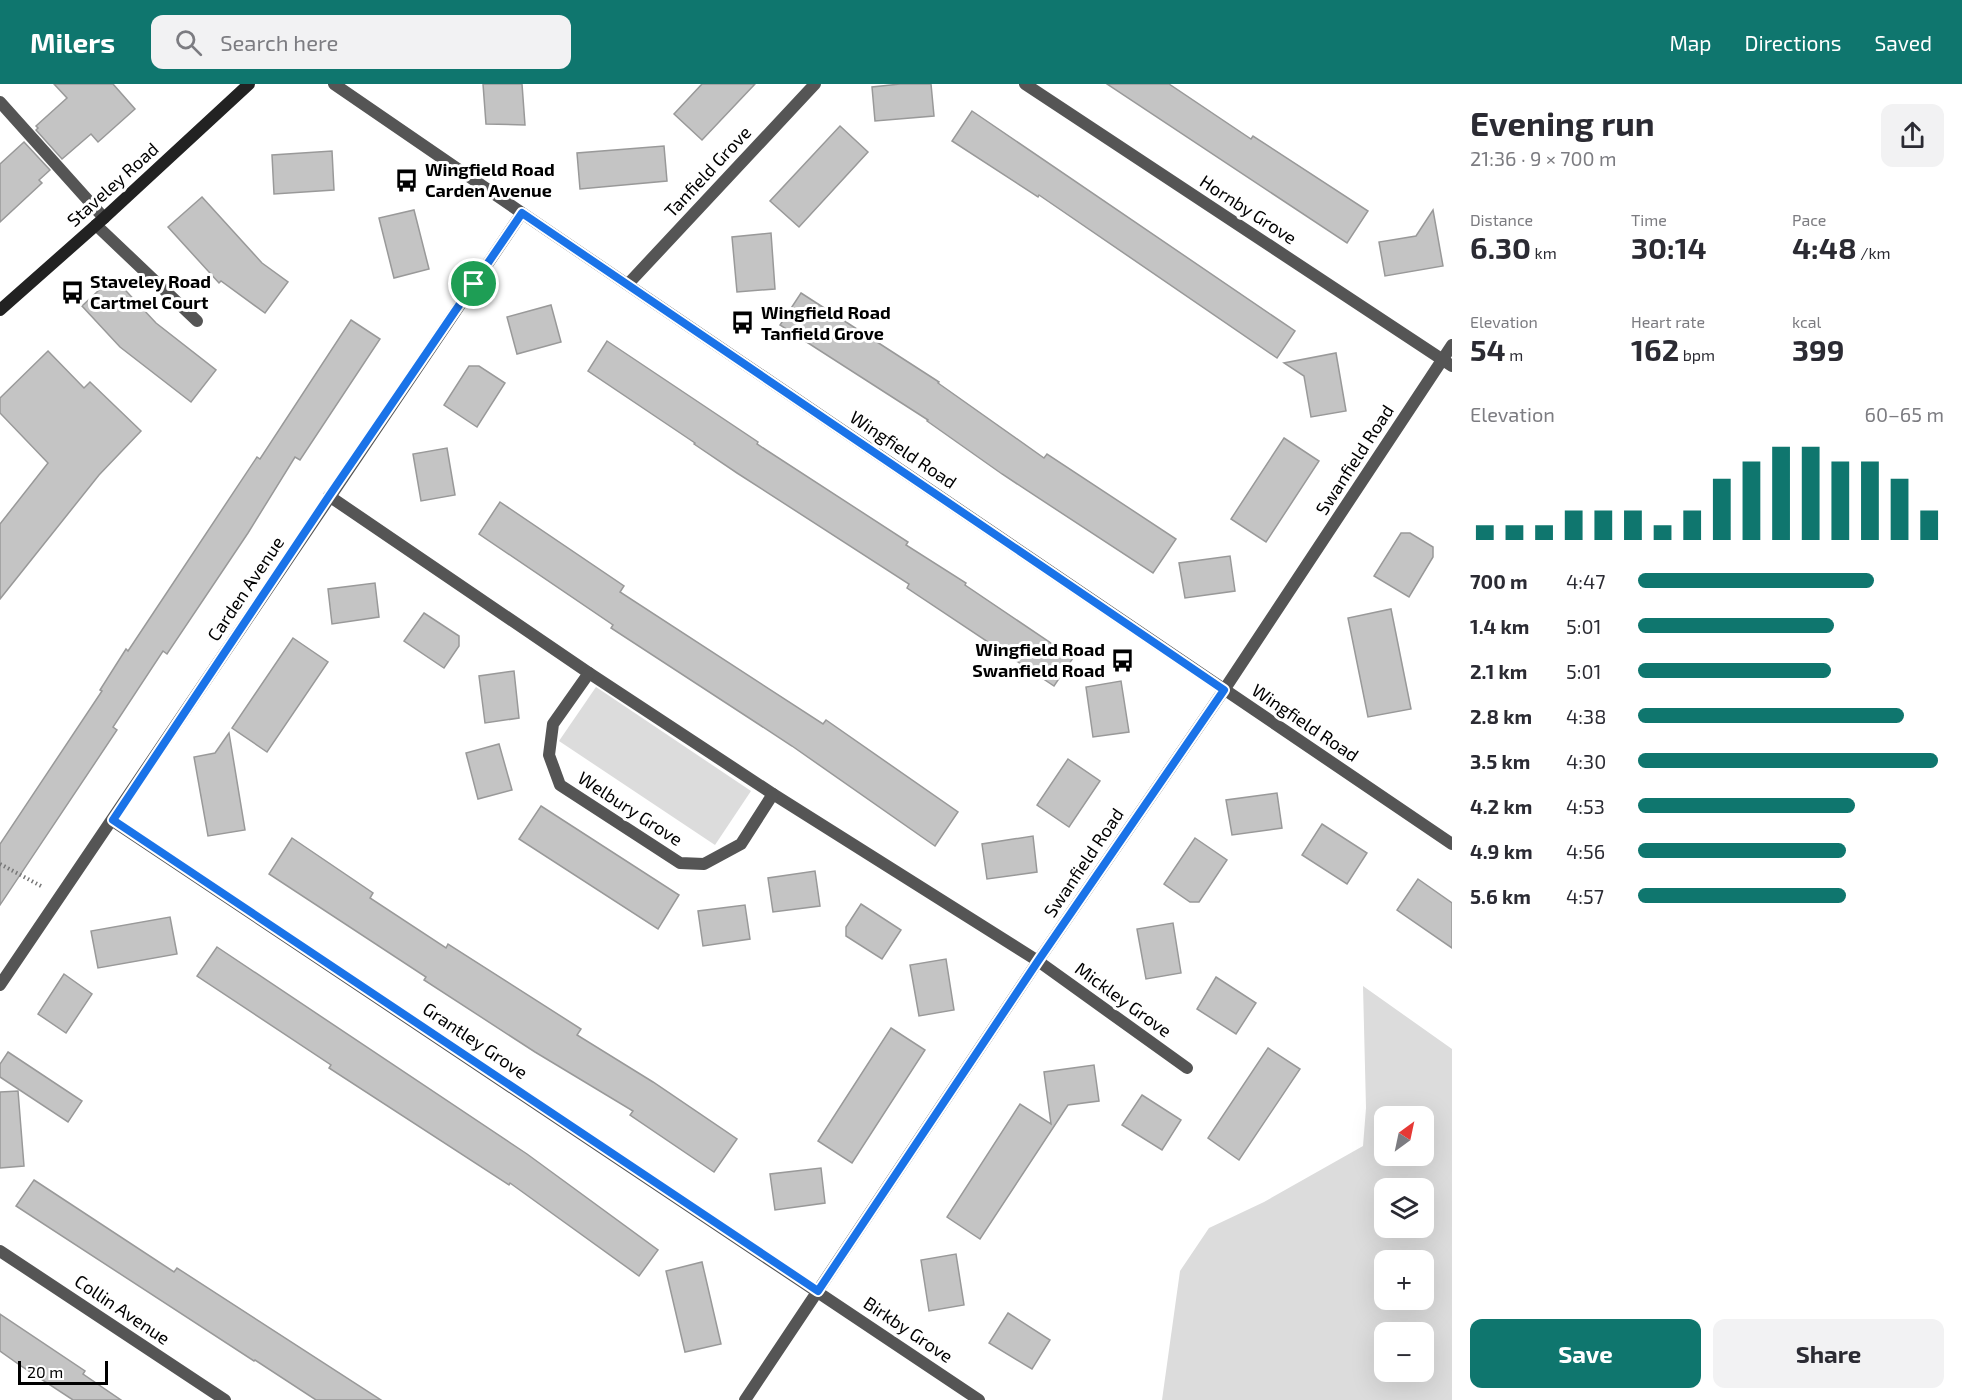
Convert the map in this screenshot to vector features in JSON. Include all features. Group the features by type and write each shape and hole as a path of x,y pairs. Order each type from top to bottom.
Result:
{"street":[{"name":"Staveley Road","path":"0,310 100,222 249,84"},
{"name":"Wingfield Road","path":"334,84 1452,844"},
{"name":"Tanfield Grove","path":"628,284 815,84"},
{"name":"Hornby Grove","path":"1025,84 1447,363"},
{"path":"0,102 100,222 197,321"},
{"name":"Carden Avenue","path":"0,985 522,213"},
{"name":"Swanfield Road","path":"746,1400 1038,961 1447,363 1452,345"},
{"path":"329,496 589,673 773,794 1038,961"},
{"name":"Welbury Grove","path":"589,673 553,724 549,755 560,785 570,792 680,864 704,864 741,844 773,794"},
{"name":"Grantley Grove","path":"113,820 818,1291"},
{"name":"Mickley Grove","path":"1038,961 1187,1068"},
{"name":"Collin Avenue","path":"0,1251 225,1400"},
{"name":"Birkby Grove","path":"818,1291 979,1400"}],"path":[{"path":"0,864 61,897"}],"shaded area":[{"path":"596,687 751,791 715,845 559,741"},
{"path":"1363,986 1452,1049 1452,1400 1162,1400 1180,1271 1209,1228 1264,1202 1363,1146 1366,1108"}],"building":[{"path":"54,84 113,84 135,109 98,142 91,134 62,159 36,130 38,128 36,126 67,98"},
{"path":"483,84 522,84 525,125 486,124"},
{"path":"702,84 755,84 702,140 674,114"},
{"path":"931,84 934,116 875,121 872,87"},
{"path":"1107,84 1169,84 1251,139 1253,136 1368,211 1347,243"},
{"path":"972,111 1295,331 1277,358 1039,195 1038,197 952,141"},
{"path":"840,126 868,152 799,227 770,201"},
{"path":"24,142 50,170 39,180 42,183 0,222 0,164"},
{"path":"664,146 667,181 580,189 577,153"},
{"path":"332,151 334,190 274,194 272,155"},
{"path":"202,197 262,263 288,282 265,313 221,281 219,283 168,227"},
{"path":"414,210 429,269 394,278 379,218"},
{"path":"1433,210 1443,266 1385,276 1379,242 1416,236"},
{"path":"771,233 775,289 737,292 732,237"},
{"path":"113,277 156,323 216,370 191,402 120,347 82,306"},
{"path":"801,293 939,382 1044,458 1047,454 1176,539 1153,573 1002,474 928,420 780,325"},
{"path":"551,305 561,342 517,354 507,317"},
{"path":"351,320 380,339 300,460 295,457 248,533 167,654 163,651 113,727 117,730 0,905 0,844 102,691 100,690 126,649 128,651 257,457 260,459"},
{"path":"607,341 758,442 757,444 908,542 906,545 966,583 965,585 1073,658 1054,686 907,588 909,584 737,473 588,371"},
{"path":"48,351 84,388 90,382 141,431 99,475 0,599 0,524 48,463 0,413 0,398"},
{"path":"1336,353 1346,411 1311,417 1304,376 1284,363"},
{"path":"469,366 479,366 505,383 477,427 444,405"},
{"path":"1284,438 1319,461 1266,542 1231,519"},
{"path":"447,448 455,495 421,501 413,454"},
{"path":"500,502 624,586 620,592 823,724 826,720 958,812 935,846 792,746 611,628 613,625 479,534"},
{"path":"1401,533 1410,533 1433,547 1433,557 1409,597 1374,576"},
{"path":"1230,556 1235,591 1185,598 1179,563"},
{"path":"375,583 379,617 332,624 328,589"},
{"path":"1391,609 1411,709 1368,717 1348,618"},
{"path":"424,613 459,636 459,646 444,668 404,641"},
{"path":"293,638 328,662 267,752 232,728"},
{"path":"514,671 519,718 485,723 479,676"},
{"path":"1121,681 1129,732 1093,737 1086,687"},
{"path":"229,733 245,830 208,836 194,757 215,753"},
{"path":"499,744 512,790 478,799 466,753"},
{"path":"1068,759 1100,781 1069,827 1037,805"},
{"path":"1277,793 1282,828 1232,835 1226,800"},
{"path":"541,806 679,895 658,929 519,839"},
{"path":"1322,824 1367,853 1347,884 1302,855"},
{"path":"1033,836 1037,872 987,879 982,844"},
{"path":"292,838 373,893 370,898 446,948 448,944 581,1029 577,1035 653,1082 737,1139 714,1172 630,1115 633,1111 535,1052 424,980 426,977 269,874"},
{"path":"1195,838 1227,860 1199,902 1190,902 1164,884"},
{"path":"815,871 820,906 773,912 768,878"},
{"path":"1418,879 1452,903 1452,948 1397,910"},
{"path":"861,904 901,930 882,959 846,936 846,927"},
{"path":"745,905 750,939 703,946 698,911"},
{"path":"170,917 177,954 98,968 91,931"},
{"path":"1173,923 1181,973 1146,979 1137,929"},
{"path":"217,947 527,1154 658,1250 639,1276 510,1183 509,1185 329,1068 331,1065 197,976"},
{"path":"946,959 954,1010 919,1016 910,965"},
{"path":"64,974 92,994 66,1033 38,1014"},
{"path":"1216,977 1256,1003 1236,1034 1197,1009"},
{"path":"891,1028 925,1050 852,1163 818,1141"},
{"path":"1268,1048 1300,1069 1239,1160 1208,1138"},
{"path":"8,1052 82,1101 68,1122 0,1077 0,1064"},
{"path":"1094,1065 1099,1101 1068,1105 980,1239 947,1217 1020,1104 1051,1124 1044,1072"},
{"path":"18,1091 24,1166 0,1168 0,1092"},
{"path":"1142,1095 1181,1120 1162,1150 1122,1125"},
{"path":"821,1168 825,1203 775,1210 770,1174"},
{"path":"34,1180 174,1272 177,1268 381,1400 316,1400 254,1361 16,1206"},
{"path":"956,1254 964,1305 929,1311 921,1260"},
{"path":"702,1262 721,1344 685,1352 666,1271"},
{"path":"1008,1313 1050,1340 1032,1369 989,1343"},
{"path":"0,1314 85,1371 83,1374 121,1400 73,1400 21,1366 0,1351"}],"place":[{"name":"Wingfield Road Carden Avenue","path":"407,180"},
{"name":"Staveley Road Cartmel Court","path":"72,292"},
{"name":"Wingfield Road Tanfield Grove","path":"743,323"},
{"name":"Wingfield Road Swanfield Road","path":"1123,660"}],"route":[{"path":"522,213 1224,690 1038,961 818,1291 113,820 329,496 474,284 522,213"}]}
